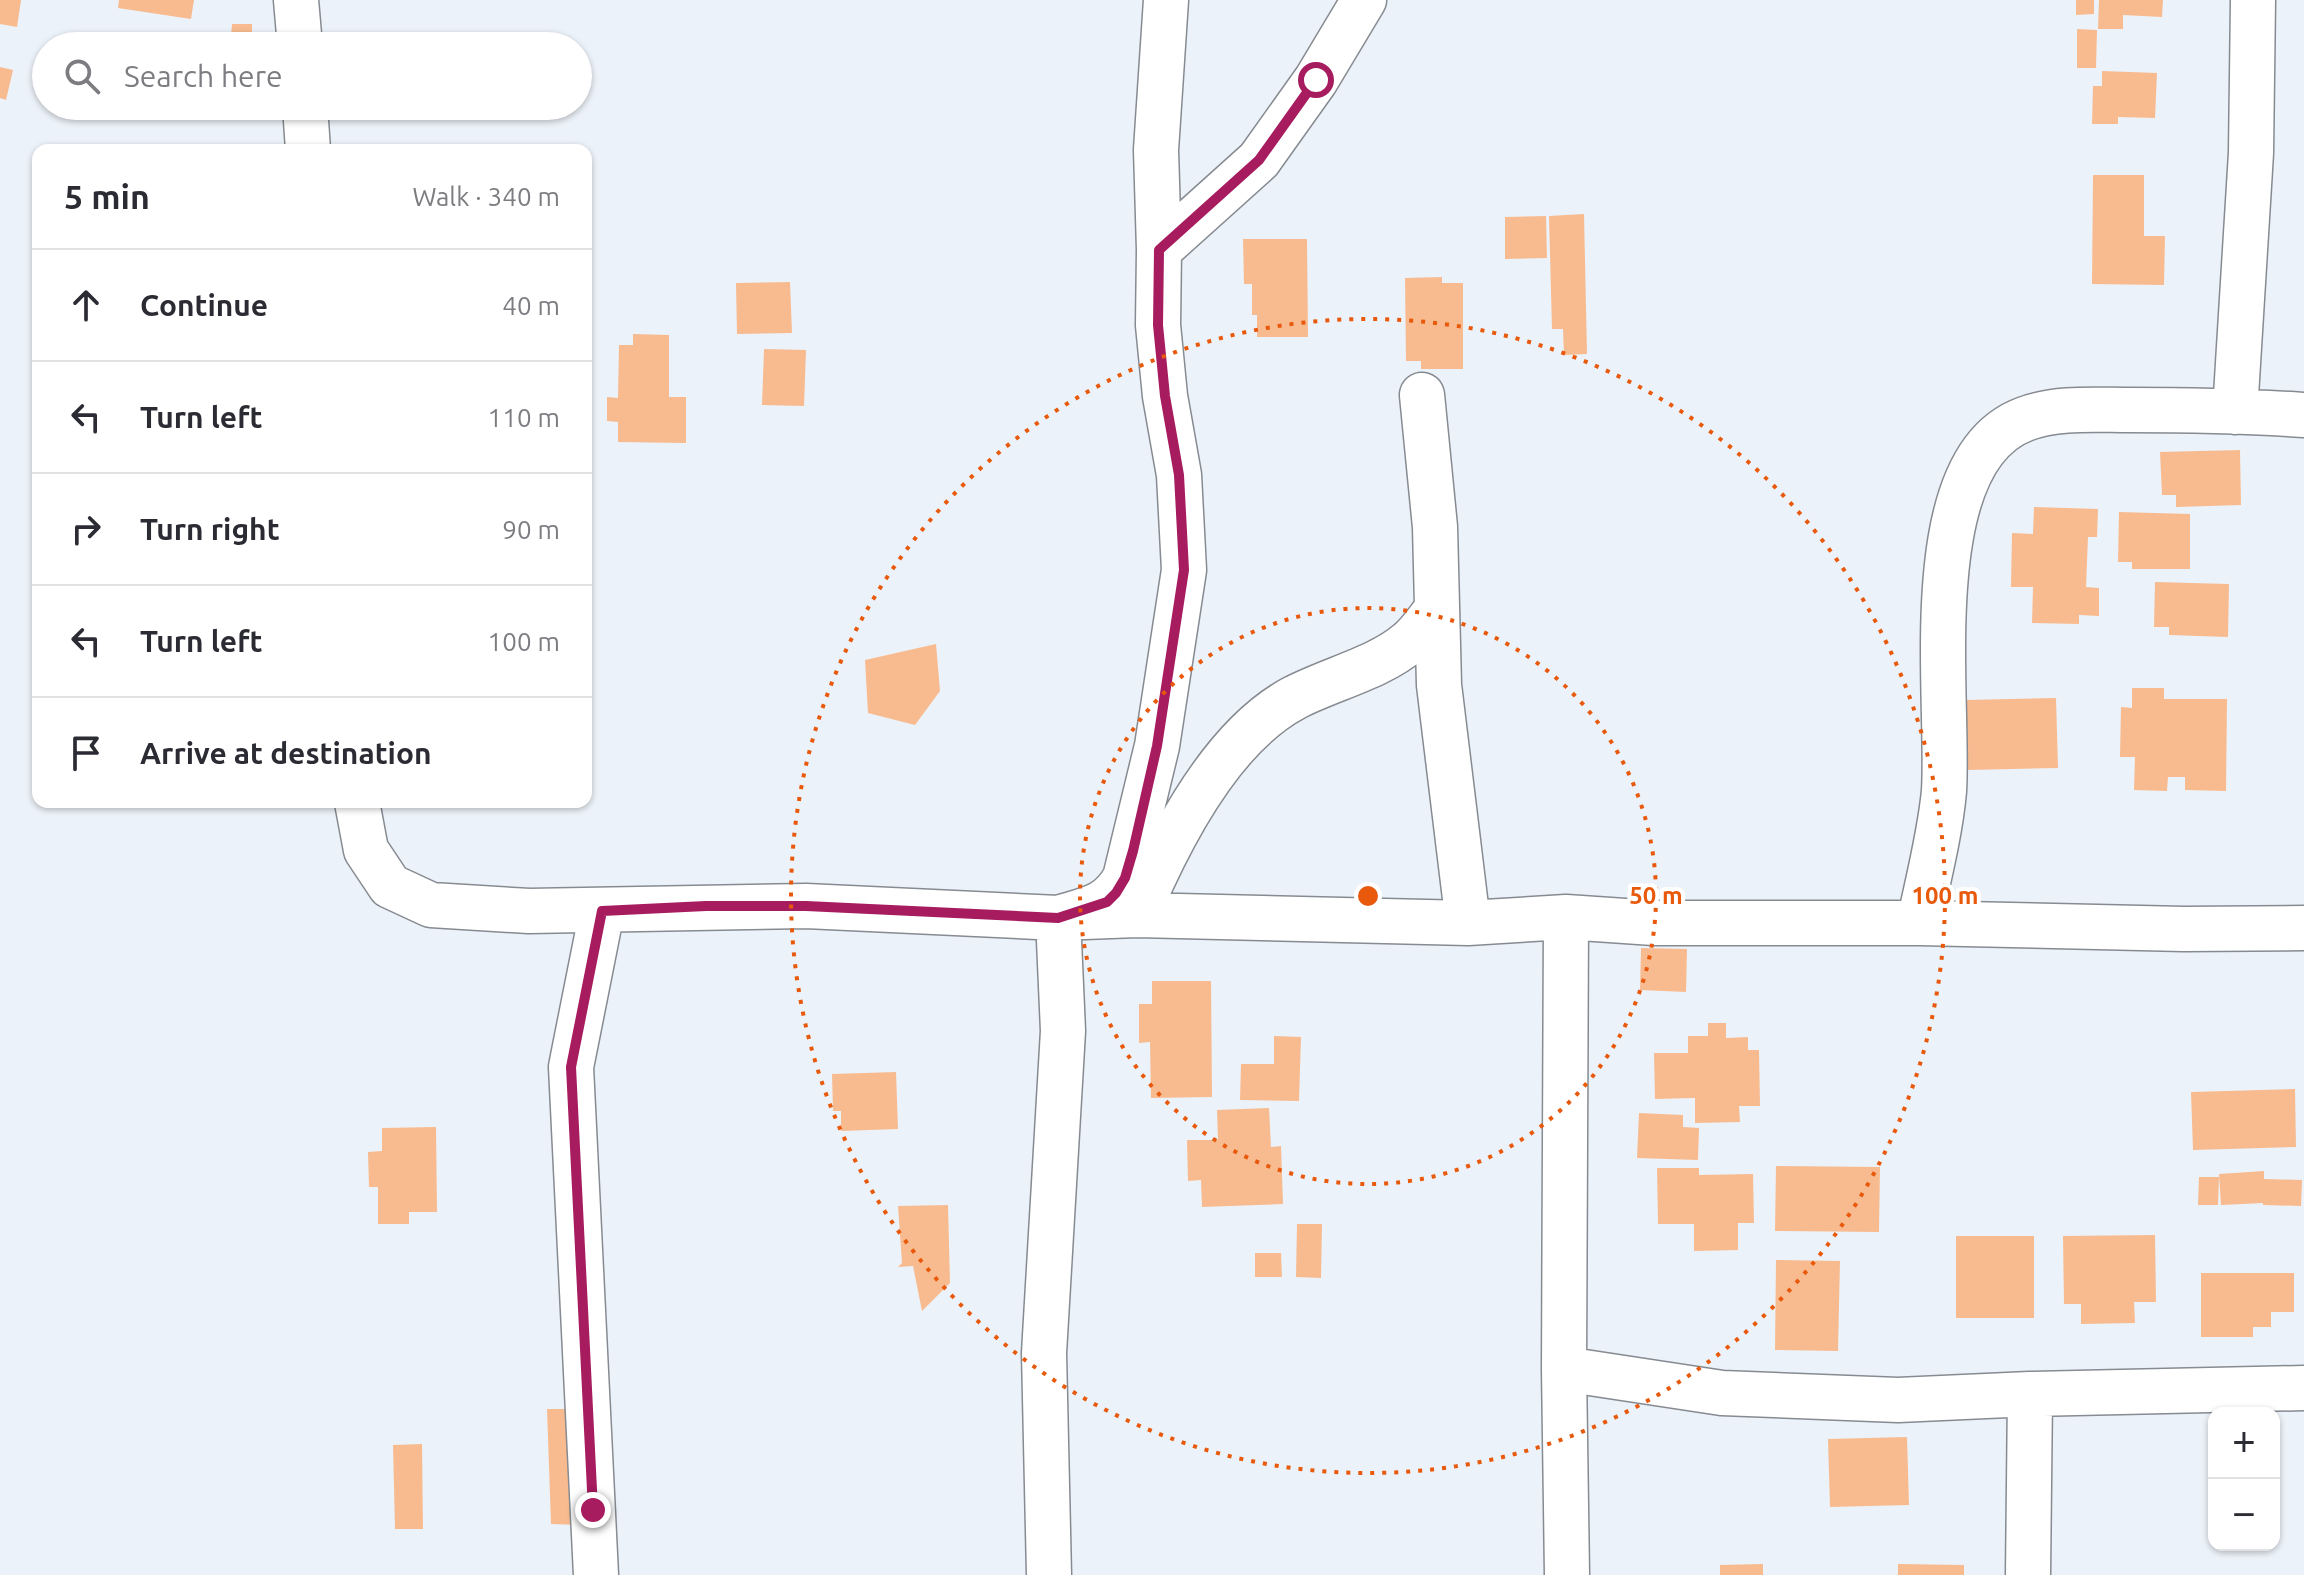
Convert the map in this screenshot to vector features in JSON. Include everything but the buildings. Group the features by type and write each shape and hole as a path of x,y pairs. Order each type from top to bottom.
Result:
{"street":[{"path":"296,0 299,32"},
{"path":"1058,918 1107,902 1125,878 1157,746 1184,570 1179,475 1165,396 1158,325 1156,150 1166,0"},
{"path":"1159,250 1259,160 1316,80 1364,0"},
{"path":"2235,412 2251,153 2253,0"},
{"path":"306,120 308,144"},
{"path":"1422,395 1435,527 1439,685 1468,923"},
{"path":"1919,923 1944,792 1942,613 1953,526 1971,471 1983,447 2004,429 2027,418 2053,413 2092,410 2304,415"},
{"path":"1137,915 1164,854 1236,744 1262,719 1293,699 1387,656 1409,642 1437,609"},
{"path":"358,808 366,850 390,886 431,905 529,911 806,906 1058,918 1137,915 1468,923 1566,917 1654,923 2304,928"},
{"path":"596,1575 571,1067 602,911"},
{"path":"1566,917 1564,1369 1567,1575"},
{"path":"1049,1575 1044,1353 1063,1031 1058,918"},
{"path":"1564,1369 1722,1393 1898,1400 2304,1388"},
{"path":"2028,1575 2030,1394"}],"route":[{"path":"593,1510 571,1067 602,911 706,906 806,906 1058,918 1107,902 1116,893 1125,878 1133,851 1157,746 1184,570 1179,475 1165,396 1158,325 1159,250 1259,160 1316,80"}]}
